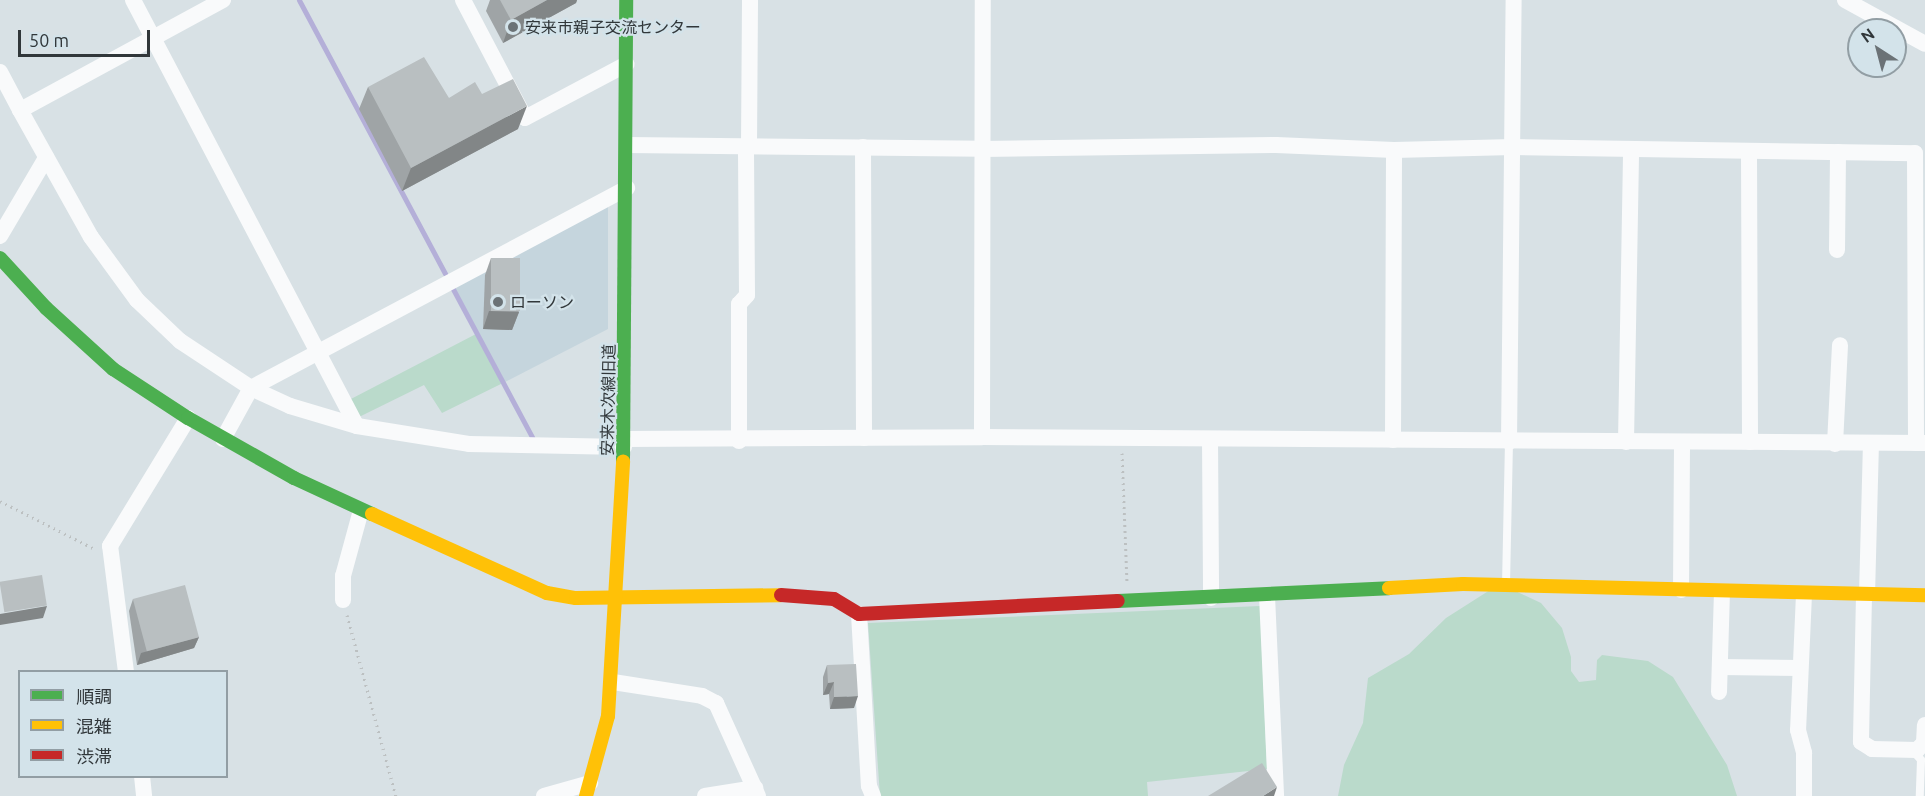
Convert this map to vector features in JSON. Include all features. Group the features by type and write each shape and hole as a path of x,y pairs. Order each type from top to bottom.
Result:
{"street":[{"path":"133,0 319,349 357,426"},
{"path":"20,110 223,0"},
{"path":"463,0 525,118 627,64"},
{"name":"安来木次線旧道","path":"588,790 608,716 613,682 618,598 624,443 627,188 626,0"},
{"path":"739,441 739,303 747,295 750,0"},
{"path":"982,437 983,0"},
{"path":"1509,442 1514,0"},
{"path":"1845,0 1925,44"},
{"path":"0,72 91,237 137,300 180,341 251,388 290,406 357,426 469,444 982,437 1750,442 1871,445 1920,443 1920,153 1513,147 1394,150 1276,145 982,149 627,145"},
{"path":"863,147 864,438"},
{"path":"1626,442 1630,149"},
{"path":"1393,440 1394,150"},
{"path":"1749,152 1750,442"},
{"path":"1837,250 1838,152"},
{"path":"0,236 46,158"},
{"path":"224,439 251,388 319,349 627,188"},
{"path":"0,258 113,369 188,418 361,510 547,593 576,598 811,595 834,599 859,614 1267,596 1463,584 1804,594 1925,595"},
{"path":"1835,444 1840,345"},
{"path":"126,670 108,555 114,537 188,418"},
{"path":"1210,440 1210,598"},
{"path":"1681,590 1682,443"},
{"path":"1871,445 1861,742 1872,749 1912,751 1923,743 1925,724"},
{"path":"343,600 343,576 361,510"},
{"path":"1719,692 1722,592"},
{"path":"1804,594 1798,668 1798,730 1804,753 1804,796"},
{"path":"1267,596 1272,787"},
{"path":"859,614 870,786 873,796"},
{"path":"1720,667 1798,668"},
{"path":"613,682 702,696 716,703 757,792 705,796"},
{"path":"142,778 144,796"},
{"path":"544,796 588,790"}],"lane":[{"path":"1506,585 1509,442"},
{"path":"1912,751 1921,760 1920,796"}],"path":[{"path":"1122,439 1127,602"},
{"path":"0,501 108,555"},
{"path":"343,600 396,796"}],"shaded area":[{"path":"608,204 608,329 505,382 453,285"}],"green space":[{"path":"476,334 503,383 442,413 424,385 359,417 349,400"},
{"path":"1511,589 1541,603 1562,628 1571,657 1571,671 1579,682 1596,680 1597,660 1602,655 1648,661 1673,677 1727,765 1737,796 1338,796 1344,765 1363,723 1368,678 1409,654 1446,618 1490,590"},
{"path":"1260,606 1267,769 1147,782 1148,796 880,796 868,623"}],"building":[{"path":"500,0 547,0 511,20"},
{"path":"424,57 449,98 475,82 482,94 513,79 527,106 411,168 368,87"},
{"path":"491,258 520,258 520,311 491,311"},
{"path":"42,575 47,606 4,612 0,582"},
{"path":"185,585 199,637 147,651 133,599"},
{"path":"856,664 858,696 834,697 834,682 828,683 827,665"},
{"path":"1262,763 1277,787 1263,796 1208,796"}],"waterway":[{"path":"299,0 445,273"},
{"path":"453,289 532,437"}],"traffic: fast":[{"path":"623,461 626,0"},
{"path":"0,258 46,308 113,369 188,418 294,478 372,514"},
{"path":"1118,601 1389,588"}],"traffic: slow":[{"path":"586,796 608,716 623,461"},
{"path":"372,514 547,593 576,598 781,595"},
{"path":"1389,588 1463,584 1925,595"}],"traffic: jam":[{"path":"781,595 834,599 859,614 1118,601"}],"place":[{"name":"安来市親子交流センター","path":"513,27"},
{"name":"ローソン","path":"498,302"}]}
